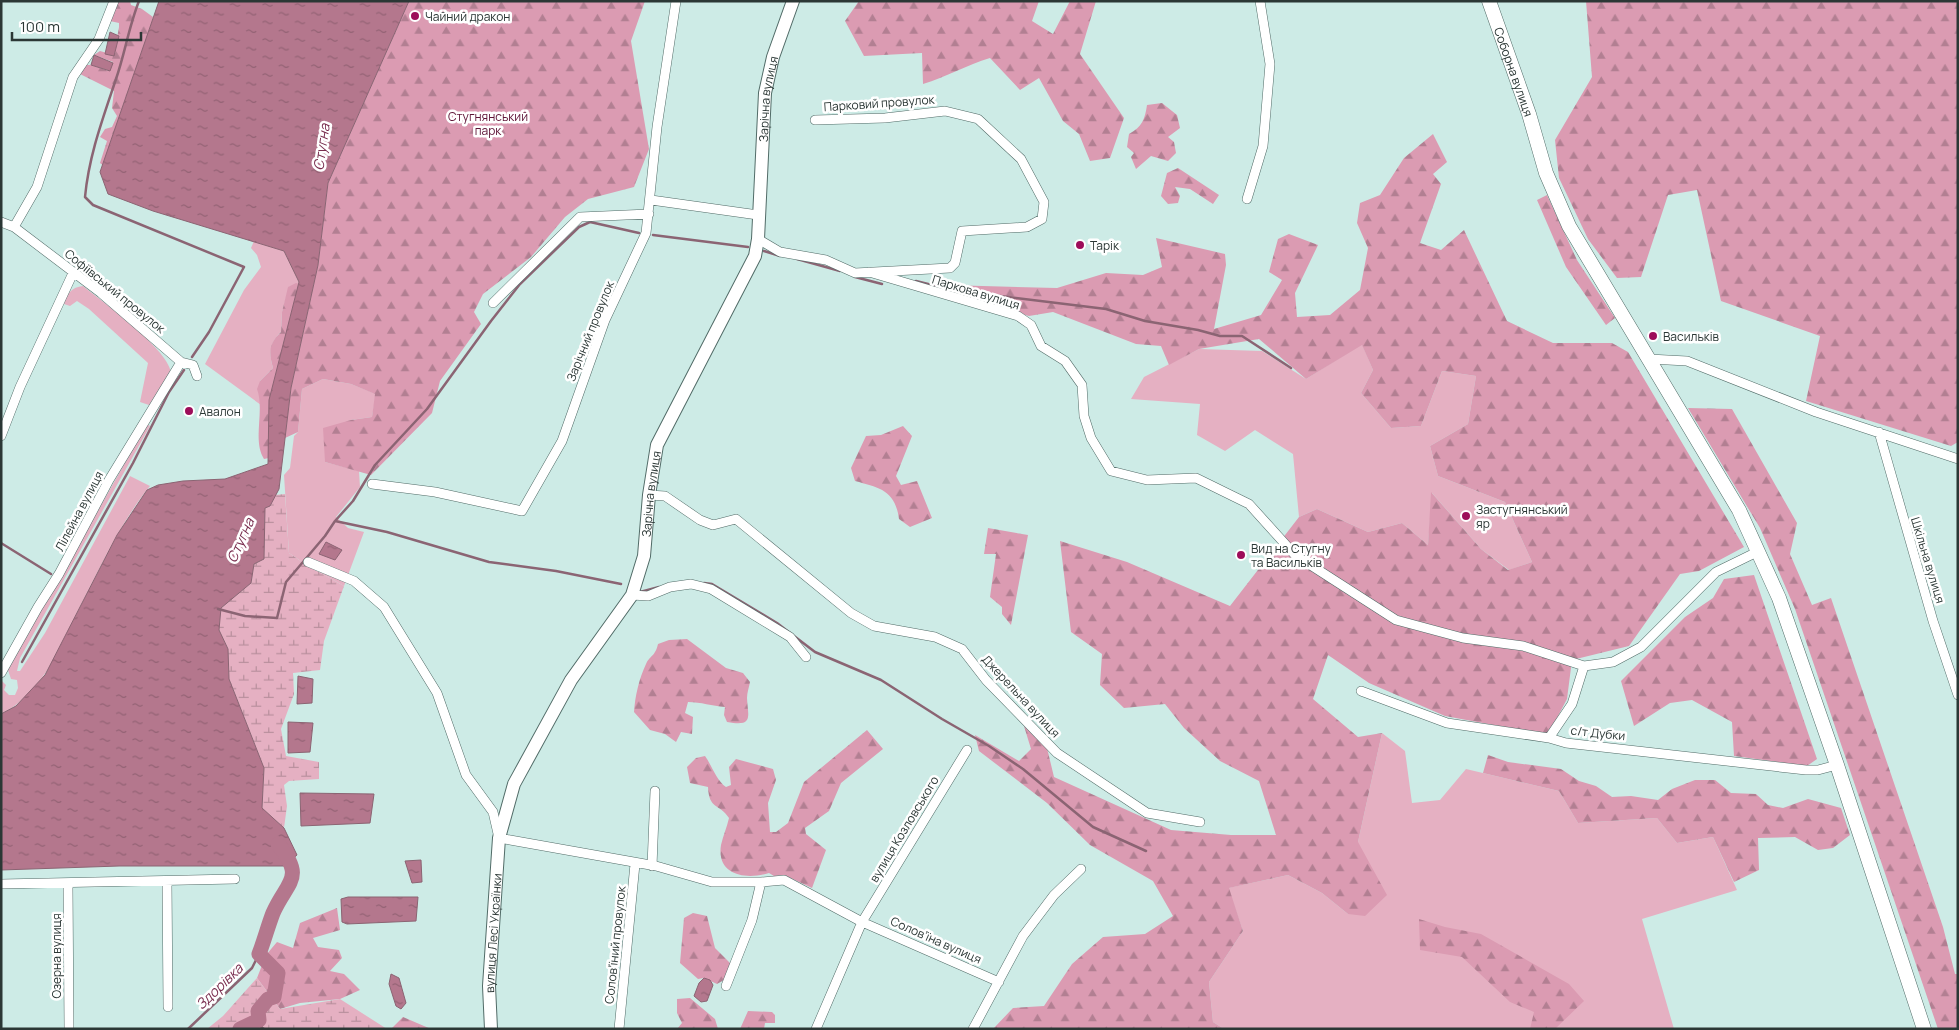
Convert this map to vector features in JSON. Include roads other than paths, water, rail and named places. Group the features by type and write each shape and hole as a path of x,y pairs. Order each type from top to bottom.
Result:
{"main road":[{"name":"Соборна вулиця","path":"1489,1 1537,144 1569,226 1739,510 1759,551 1782,607 1837,764 1924,1029"}],"street":[{"path":"14,227 37,187 73,77 99,39 114,1"},
{"name":"Зарічний провулок","path":"372,484 435,492 522,511 562,441 606,320 646,233 651,200 657,127 676,1"},
{"name":"Зарічна вулиця","path":"500,838 514,784 571,680 632,595 644,556 649,495 657,445 755,256 758,239 768,75 793,1"},
{"path":"1247,199 1263,146 1270,64 1260,1"},
{"name":"Парковий провулок","path":"758,239 780,252 826,260 854,273 950,268 955,263 962,231 1027,227 1042,219 1044,202 1021,159 978,119 945,111 885,118 815,120"},
{"path":"651,200 758,215"},
{"path":"493,303 580,217 649,214"},
{"name":"Софіївський провулок","path":"1,222 14,227 74,272 180,362 193,364 197,376"},
{"path":"1,436 20,387 74,272"},
{"name":"Паркова вулиця","path":"869,272 1018,316 1031,325 1041,346 1065,361 1082,385 1084,416 1090,438 1112,471 1147,480 1196,478 1249,504 1295,555 1396,620 1455,636 1522,646 1584,666"},
{"path":"1650,359 1687,361 1816,412 1958,459"},
{"name":"Лілейна вулиця","path":"1,672 38,607 60,574 109,480 180,362"},
{"name":"Шкільна вулиця","path":"1879,432 1933,621 1958,694"},
{"name":"Джерельна вулиця","path":"649,495 665,496 700,520 713,525 736,519 851,613 874,626 935,637 962,649 986,680 1057,753 1147,813 1200,822"},
{"path":"1549,738 1572,704 1584,666 1613,662 1641,647 1716,572 1759,551"},
{"path":"308,562 354,581 384,607 437,692 466,775 493,812 500,838 635,864"},
{"path":"632,595 648,596 670,586 691,584 711,589 790,637 806,657"},
{"name":"с/т Дубки","path":"1361,691 1447,723 1549,738 1566,743 1806,770 1818,770 1837,764"},
{"name":"вулиця Козловського","path":"862,922 967,750"},
{"path":"652,866 655,791"},
{"name":"вулиця Лесі Українки","path":"491,1029 489,986 500,838"},
{"name":"Соловʼїна вулиця","path":"635,864 652,866 712,882 784,880 862,922 999,982"},
{"name":"Соловʼїний провулок","path":"619,1029 635,864"},
{"path":"973,1029 1023,936 1054,895 1081,869"},
{"path":"1,884 235,880"},
{"path":"167,881 168,1007"},
{"path":"726,986 752,920 762,882"},
{"name":"Озерна вулиця","path":"68,884 69,1029"},
{"path":"816,1029 862,922"}],"water":[{"path":"159,1 409,1 328,183 318,265 291,388 279,489 270,506 265,508 264,559 254,564 251,583 221,608 219,630 228,649 229,679 264,768 262,808 284,828 297,855 284,866 119,866 1,870 1,714 16,706 45,675 117,535 147,490 158,485 183,481 225,479 268,464 269,400 299,282 284,251 153,211 108,194 100,172"},
{"path":"110,32 119,36 114,56 105,54"},
{"path":"94,55 113,63 110,71 91,65"},
{"path":"326,542 342,550 335,560 319,554"},
{"path":"298,676 313,679 312,703 297,704"},
{"path":"288,722 313,723 310,752 288,753"},
{"path":"300,793 374,794 370,823 301,826"},
{"path":"421,860 422,882 412,883 405,861"},
{"path":"348,897 418,897 416,921 347,924 342,922 341,899"},
{"path":"391,974 399,978 406,1003 401,1009 396,1006 389,984"},
{"path":"704,978 710,980 713,985 707,1001 701,1002 694,996 699,983"}],"waterway":[{"path":"139,1 97,137 85,197 93,205 244,267 209,332 192,357"},
{"path":"335,521 353,501 375,465 427,409 520,284 579,227 590,222 639,233"},
{"path":"653,235 748,247"},
{"path":"764,251 780,256"},
{"path":"797,259 840,271"},
{"path":"855,277 882,284"},
{"path":"916,281 952,290 1106,309 1145,321 1198,330 1220,336 1242,336 1291,368"},
{"path":"22,662 133,463 169,392 184,370"},
{"path":"218,609 245,616 277,618 286,582 325,536 335,521 387,532 489,562 556,571 621,584"},
{"path":"1,543 51,574"},
{"path":"704,583 712,584 777,623 815,652 881,680 1023,769 1093,827 1146,851"},
{"path":"640,592 659,587"},
{"name":"Стугна","path":"240,1029 259,1020 258,1011 268,999 274,997 278,973 259,954 273,913 291,880 291,865 278,844"},
{"name":"Здорівка","path":"188,1029 252,968 259,954"},
{"path":"259,1020 264,1021 261,1027 264,1029"}],"place":[{"name":"Чайний дракон","path":"415,16"},
{"name":"Тарік","path":"1080,245"},
{"name":"Васильків","path":"1653,336"},
{"name":"Авалон","path":"189,411"},
{"name":"Застугнянський яр","path":"1466,516"},
{"name":"Вид на Стугну та Васильків","path":"1241,555"}],"park label":[{"name":"Стугнянський парк","path":"488,123"}]}
